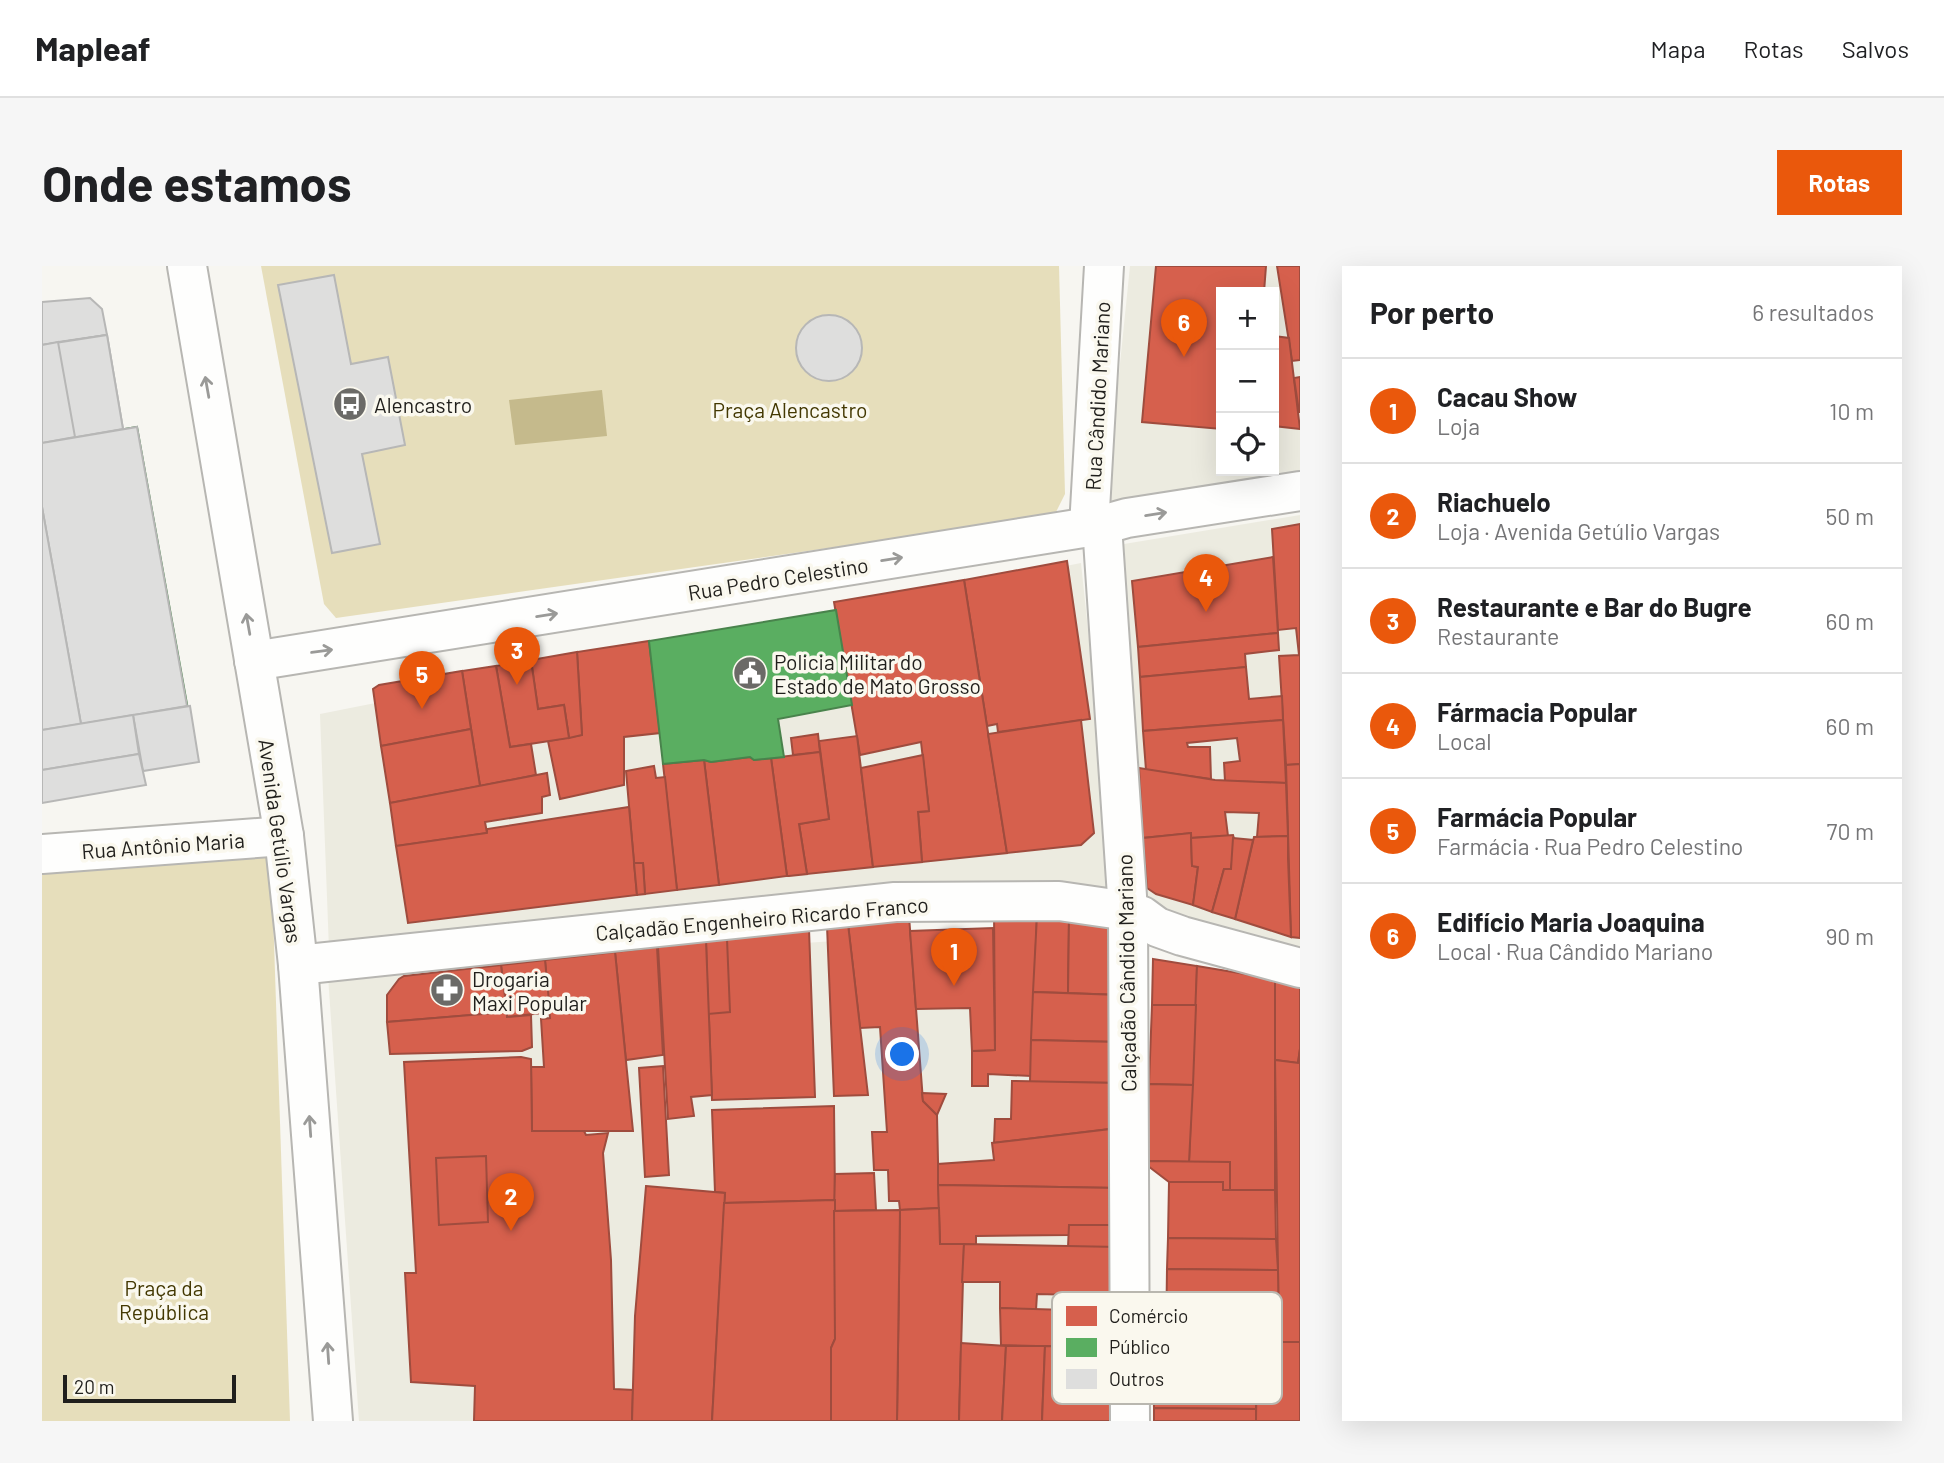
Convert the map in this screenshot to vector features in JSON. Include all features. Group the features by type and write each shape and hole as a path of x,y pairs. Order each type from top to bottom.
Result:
{"street":[{"name":"Avenida Getúlio Vargas","path":"187,266 284,836 298,965 333,1421"},
{"name":"Rua Cândido Mariano","path":"1096,526 1104,266"},
{"name":"Rua Pedro Celestino","path":"254,661 1300,491"},
{"name":"Calçadão Cândido Mariano","path":"1096,526 1128,911 1129,1292"},
{"name":"Rua Antônio Maria","path":"42,855 284,836"},
{"name":"Calçadão Engenheiro Ricardo Franco","path":"298,965 895,902 1059,901 1128,911 1142,916 1157,927 1182,936 1300,968"}],"shaded area":[{"path":"1130,266 1300,266 1300,477 1105,510"},
{"path":"602,390 607,436 515,445 509,400"},
{"path":"1300,515 1300,962 1213,942 1140,895 1124,544"},
{"path":"1081,563 1116,898 329,949 320,714"},
{"path":"1007,929 1121,945 1120,1292 1052,1292 1052,1404 1120,1404 1120,1421 359,1421 328,976"}],"green space":[{"name":"Praça Alencastro","path":"261,266 1059,266 1065,494 1054,516 336,618 324,604"},
{"name":"Praça da República","path":"271,853 290,1421 42,1421 42,870"}],"building: Comércio":[{"path":"1156,266 1266,266 1264,287 1216,287 1216,429 1142,422"},
{"path":"1277,266 1300,266 1300,360 1292,361"},
{"path":"1279,337 1289,338 1300,429 1279,427"},
{"path":"1300,377 1300,412 1299,412 1294,378"},
{"path":"1300,524 1300,764 1286,765 1279,656 1299,655 1296,628 1278,630 1272,529"},
{"path":"1273,557 1278,633 1138,647 1132,581"},
{"path":"1067,561 1090,719 998,732 997,724 987,726 964,580"},
{"path":"964,580 1007,853 922,862 918,812 929,811 921,742 860,755 834,602"},
{"path":"1278,633 1279,650 1245,654 1246,667 1140,677 1138,647"},
{"path":"649,641 660,733 624,737 624,785 560,799 548,741 582,735 577,652"},
{"path":"577,652 582,735 569,738 564,705 538,709 531,660"},
{"path":"531,660 538,709 564,705 569,738 510,747 496,666"},
{"path":"496,666 510,747 531,744 536,775 480,786 462,671"},
{"path":"1246,667 1249,699 1282,696 1283,720 1143,731 1140,677"},
{"path":"462,671 471,729 381,746 373,689 379,685"},
{"path":"1081,720 1094,833 1081,845 1007,853 988,734"},
{"path":"1283,720 1286,783 1225,781 1224,763 1240,761 1237,738 1187,743 1188,747 1210,747 1211,779 1146,770 1143,731"},
{"path":"471,729 480,786 390,803 381,746"},
{"path":"818,734 820,752 793,755 791,738"},
{"path":"857,736 873,867 807,874 799,824 829,819 819,741"},
{"path":"820,752 829,819 799,824 807,874 787,876 771,758"},
{"path":"923,755 929,811 918,812 922,862 873,867 861,768"},
{"path":"750,757 754,760 771,758 787,876 719,885 704,760 711,762"},
{"path":"704,760 719,885 677,890 663,764"},
{"path":"1300,764 1300,938 1291,937 1286,765"},
{"path":"654,766 656,778 665,777 677,890 645,894 643,863 634,863 626,771"},
{"path":"1139,768 1215,780 1286,783 1288,836 1257,837 1259,813 1225,812 1228,836 1191,838 1191,833 1143,838"},
{"path":"547,773 550,795 542,797 542,813 485,822 487,833 396,846 390,803"},
{"path":"629,807 637,895 408,923 396,846 487,833 487,829"},
{"path":"1191,833 1192,866 1198,867 1193,905 1156,894 1147,888 1143,838"},
{"path":"1233,835 1235,842 1231,869 1224,869 1212,912 1193,905 1198,867 1192,866 1191,838"},
{"path":"1288,836 1291,937 1235,919 1254,837"},
{"path":"1233,838 1253,840 1235,919 1212,912 1224,869 1231,869"},
{"path":"634,863 643,863 645,894 637,895"},
{"path":"994,910 1037,915 1031,1076 988,1074 988,1086 972,1086 972,1051 995,1050"},
{"path":"1037,915 1069,919 1068,993 1033,992"},
{"path":"909,916 923,1101 937,1115 939,1208 900,1210 899,1201 889,1201 888,1170 874,1170 872,1132 887,1132 880,1027 860,1028 848,924"},
{"path":"1069,919 1120,925 1120,995 1068,993"},
{"path":"848,924 868,1095 834,1096 827,926"},
{"path":"993,928 995,1050 972,1051 970,1008 916,1009 910,931"},
{"path":"809,929 815,1097 712,1100 706,941"},
{"path":"727,939 730,1012 708,1014 706,941"},
{"path":"706,941 712,1095 691,1097 694,1116 668,1119 658,947"},
{"path":"657,947 663,1055 626,1060 615,952"},
{"path":"615,952 633,1131 532,1131 531,1067 544,1067 541,1019 550,1018 545,960"},
{"path":"1153,959 1197,966 1196,1005 1152,1005"},
{"path":"545,960 550,1012 507,1017 501,965"},
{"name":"Drogaria Maxi Popular","path":"501,965 507,1012 387,1022 387,995 404,976"},
{"path":"1197,966 1275,979 1275,1190 1230,1190 1230,1162 1189,1162"},
{"path":"1275,979 1300,983 1298,1063 1275,1060"},
{"path":"1033,992 1120,995 1119,1042 1031,1040"},
{"path":"1152,1005 1196,1005 1193,1085 1149,1084"},
{"path":"507,1012 507,1017 531,1015 532,1047 522,1051 390,1054 387,1022"},
{"path":"1031,1040 1119,1042 1119,1083 1030,1082"},
{"path":"1300,1049 1300,1342 1282,1343 1282,1292 1278,1292 1275,1060 1298,1063"},
{"path":"521,1057 531,1059 532,1131 584,1131 586,1135 608,1133 603,1153 611,1260 614,1389 633,1390 632,1421 474,1421 475,1386 411,1382 405,1273 416,1273 404,1062"},
{"path":"663,1066 669,1175 645,1177 639,1068"},
{"path":"1012,1081 1119,1083 1119,1128 994,1143 995,1119 1011,1119"},
{"path":"1149,1084 1193,1085 1189,1162 1147,1161"},
{"path":"922,1093 946,1094 937,1115 923,1101"},
{"path":"834,1106 835,1200 724,1203 725,1193 715,1192 712,1110"},
{"path":"1119,1128 1118,1188 938,1185 938,1164 994,1160 992,1143"},
{"path":"486,1156 488,1222 439,1225 436,1158"},
{"path":"1147,1161 1230,1162 1230,1190 1223,1190 1223,1182 1169,1182 1148,1166"},
{"path":"874,1173 876,1210 834,1211 835,1174"},
{"path":"1169,1182 1223,1182 1223,1190 1275,1190 1276,1239 1168,1238"},
{"path":"938,1185 1118,1188 1118,1225 1069,1225 1069,1235 976,1236 976,1245 940,1244"},
{"path":"646,1186 725,1193 712,1421 632,1421 635,1316"},
{"path":"835,1200 835,1339 831,1348 831,1421 712,1421 724,1203"},
{"path":"939,1208 940,1244 964,1244 959,1421 897,1421 900,1210"},
{"path":"900,1210 897,1421 831,1421 831,1348 835,1339 834,1211"},
{"path":"1069,1225 1118,1225 1118,1247 1068,1247"},
{"path":"1168,1238 1276,1239 1278,1270 1167,1269"},
{"path":"964,1244 1118,1247 1117,1292 1037,1294 1036,1310 1000,1308 1000,1282 962,1282"},
{"path":"1167,1269 1278,1270 1278,1292 1167,1292"},
{"path":"1000,1308 1052,1310 1052,1346 1001,1345"},
{"path":"1282,1342 1300,1342 1300,1421 1256,1421 1256,1404 1282,1404"},
{"path":"961,1343 1006,1346 1002,1421 959,1421"},
{"path":"1006,1346 1045,1346 1042,1421 1002,1421"},
{"path":"1045,1346 1052,1346 1052,1404 1116,1404 1116,1421 1042,1421"},
{"path":"1154,1404 1256,1404 1256,1409 1154,1408"},
{"path":"1154,1408 1256,1409 1256,1421 1154,1421"}],"building: Público":[{"path":"137,427 194,743 42,770 42,443"},
{"name":"Policia Militar do Estado de Mato Grosso","path":"836,610 852,705 778,719 784,757 663,764 649,641"}],"building: Outros":[{"name":"Alencastro","path":"334,275 351,364 388,357 405,445 362,454 380,544 332,553 278,285"},
{"path":"90,298 102,309 107,335 42,345 42,302"},
{"path":"823,315 835,315 847,320 857,330 862,348 860,361 847,376 835,381 823,381 811,376 801,366 796,354 796,342 801,330 811,320"},
{"path":"107,335 123,429 75,437 58,342"},
{"path":"107,335 123,429 42,443 42,345"},
{"path":"58,342 75,437 42,443 42,345"},
{"path":"137,427 187,706 81,724 42,507 42,443"},
{"path":"42,507 81,724 42,730"},
{"path":"190,706 199,762 143,771 133,715"},
{"path":"133,715 139,754 42,770 42,730"},
{"path":"139,754 146,785 42,803 42,770"}],"place":[{"name":"Edifício Maria Joaquina","path":"1184,357"},
{"name":"Alencastro","path":"350,404"},
{"name":"Fármacia Popular","path":"1206,612"},
{"name":"Policia Militar do Estado de Mato Grosso","path":"750,673"},
{"name":"Restaurante e Bar do Bugre","path":"517,685"},
{"name":"Farmácia Popular","path":"422,709"},
{"name":"Cacau Show","path":"954,986"},
{"name":"Drogaria Maxi Popular","path":"447,990"},
{"name":"Riachuelo","path":"511,1231"}]}
